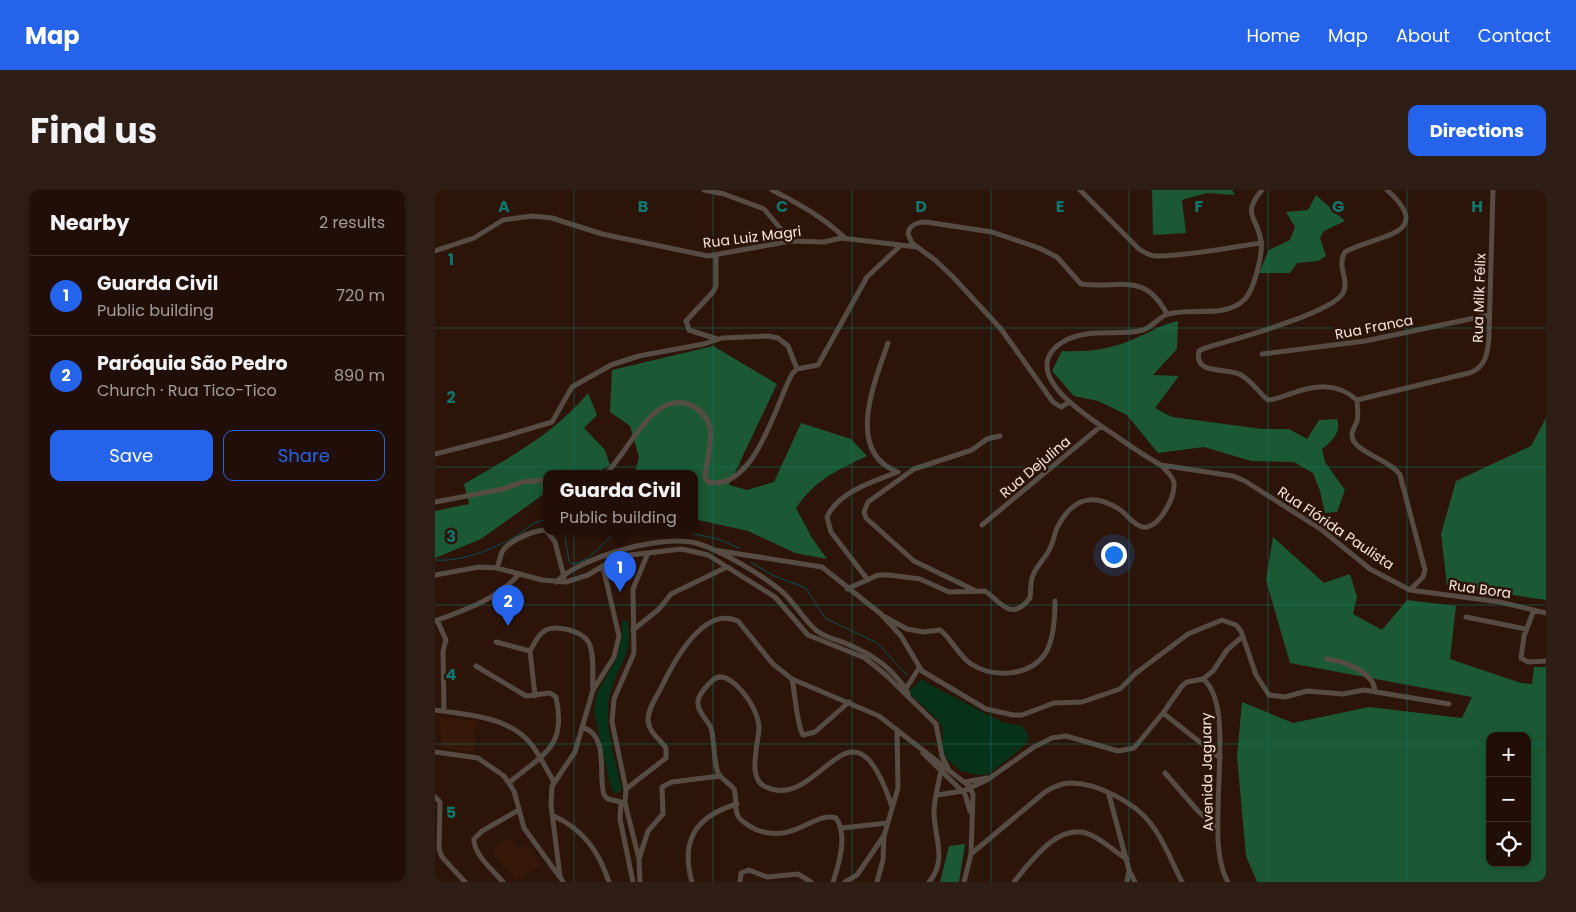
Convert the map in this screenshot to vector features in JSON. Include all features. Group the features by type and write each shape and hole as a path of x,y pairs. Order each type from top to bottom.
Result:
{"street":[{"path":"704,190 724,194 764,209 791,241"},
{"path":"772,190 809,209 829,223 845,238"},
{"path":"1080,190 1139,249 1147,254 1157,256 1262,243"},
{"path":"999,436 987,439 972,450 923,465 868,502 864,512 866,518 913,561 974,590 987,593 1003,608 1011,609 1025,603 1030,598 1032,577 1050,550 1058,526 1072,507 1084,500 1095,499 1119,508 1139,526 1148,526 1162,516 1174,484 1161,465 1068,404 1048,374 1048,362 1055,348 1062,343 1083,335 1142,330 1167,314 1223,310 1239,304 1250,292 1259,262 1262,243 1251,209 1253,200 1262,190"},
{"path":"1387,190 1404,209 1406,215 1404,225 1401,230 1391,235 1345,252 1341,266 1345,286 1339,297 1320,309 1293,320 1205,348 1199,351 1197,358 1201,364 1208,368 1239,373 1269,400 1299,390 1330,386 1339,388 1357,400 1358,419 1351,434 1353,441 1360,448 1393,465 1402,480 1425,570 1423,577 1410,590"},
{"name":"Rua Milk Félix","path":"1357,400 1475,372 1483,364 1488,348 1493,190"},
{"name":"Rua Luiz Magri","path":"435,251 474,238 503,220 532,216 552,218 602,234 695,255 716,256 791,241 824,242 845,238 917,247"},
{"path":"1068,404 1061,407 1053,402 1001,329 953,277 935,260 917,247 908,234 911,227 920,222 992,232 1051,252 1081,284 1144,287 1159,300 1167,314"},
{"path":"608,470 654,413 666,406 681,403 695,407 705,416 711,426 711,440 705,477 707,482 723,481 743,469 764,439 792,374 797,369 818,366 867,277 900,246"},
{"path":"716,256 716,286 709,298 686,318 687,328 717,339"},
{"name":"Rua Franca","path":"1262,354 1365,341 1489,315"},
{"path":"435,454 552,422 572,387 624,359 704,344 717,339 768,336 785,342 792,352 797,369"},
{"path":"888,343 872,391 868,430 871,444 878,460 885,466 906,475"},
{"name":"Rua Dejulina","path":"982,524 1101,426"},
{"name":"Rua Flórida Paulista","path":"1161,465 1233,476 1245,481 1322,530 1370,569 1410,590"},
{"path":"868,580 831,532 827,517 834,504 841,499 877,480 898,472"},
{"path":"435,502 523,482 543,480"},
{"path":"497,568 503,551 509,546 539,531 543,531"},
{"path":"550,535 555,542 566,582"},
{"path":"664,551 668,543"},
{"path":"557,582 564,575 618,550 668,543 694,543 714,550 786,562 813,564 830,572 847,589 881,614 907,629 923,632 940,630 970,663 990,673 1009,674 1031,665 1044,655 1053,631 1055,601"},
{"path":"435,575 479,567 497,568 557,582 566,582 603,567 620,557 664,551 693,550 708,555 775,597 801,630 823,643 872,662 906,692"},
{"path":"714,550 780,590 813,628 827,637 875,657 936,724 942,756 951,771"},
{"path":"633,882 620,819 626,789 613,722 614,699 634,653 633,589 648,553"},
{"path":"593,690 614,657 619,636 603,567"},
{"path":"633,630 659,608 671,594 727,567"},
{"path":"444,711 443,651 446,640 436,621 495,595 509,586 519,574"},
{"path":"847,589 883,574 909,576 931,582 949,592 974,590"},
{"name":"Rua Bora","path":"1410,590 1500,602 1546,613"},
{"path":"1534,610 1526,629 1521,651 1523,660 1546,662"},
{"path":"881,614 901,636 919,668 986,709 1013,715 1022,715 1040,707 1082,702 1121,689 1136,673 1187,634 1214,621 1230,622 1239,628 1255,675 1269,695 1285,698 1307,691 1343,694 1364,690 1434,704 1449,704"},
{"path":"626,789 666,758 666,748 653,734 649,726 650,710 675,659 700,630 725,617 738,621 773,664 792,680 879,716 926,752 946,777 963,791 967,798 971,816"},
{"path":"1466,617 1526,629"},
{"path":"535,696 529,651 540,635 547,629 562,629 581,636 590,645 593,690 584,728 575,752 553,782 551,797 560,876"},
{"path":"937,795 963,791 987,780 1035,747 1059,736 1071,737 1113,750 1129,750 1138,744 1182,686 1187,682 1203,679 1213,671 1227,650 1243,636"},
{"path":"823,643 827,637"},
{"path":"497,642 529,651"},
{"path":"1327,659 1352,664 1368,679 1375,688 1375,692"},
{"path":"476,666 523,695 535,696 547,693 555,695 559,723 557,737 552,748 510,782"},
{"path":"906,692 919,668"},
{"path":"833,882 840,854 842,828 836,818 829,816 785,834 761,831 741,820 737,814 734,789 720,776 711,727 699,708 698,700 711,682 724,677 739,688 756,714 759,726 757,777 763,786 775,790 799,786 813,778 839,755 857,753 871,761 877,769 891,807"},
{"name":"Avenida Jaguary","path":"1203,679 1213,688 1216,698 1219,758 1218,829 1223,870 1228,882"},
{"path":"792,680 797,699 799,728 803,735 815,732 849,702"},
{"path":"435,710 477,716 498,722 528,741 553,782"},
{"path":"1163,713 1219,758"},
{"path":"584,728 593,733 598,742 603,795 623,802"},
{"path":"877,882 883,860 884,836 898,782 897,731"},
{"path":"929,882 937,872 940,858 934,813 937,795 940,739"},
{"path":"915,744 939,766 951,771 965,782 973,794 971,854 964,882"},
{"path":"926,752 932,753 938,749"},
{"path":"435,752 478,758 510,782 527,833 563,882"},
{"path":"946,777 951,771"},
{"path":"1165,774 1198,812 1218,829"},
{"path":"965,782 995,775"},
{"path":"639,859 648,831 663,814 662,787 672,782 720,776"},
{"path":"973,794 987,780"},
{"path":"971,854 1040,796 1055,787 1073,783 1124,800 1150,822 1181,882"},
{"path":"1109,795 1129,870 1135,882"},
{"path":"435,797 440,802 437,842 442,857 465,882"},
{"path":"623,802 639,859 640,882"},
{"path":"692,882 686,857 689,843 707,817 718,810 737,804"},
{"path":"503,882 479,854 474,846 474,839 482,831 519,810"},
{"path":"554,816 585,837 601,858 609,882"},
{"path":"842,828 887,822"},
{"path":"1014,882 1046,846 1056,839 1071,833 1079,832 1093,836 1127,859"},
{"path":"845,882 857,875 884,836"},
{"path":"740,882 741,873 746,870 767,877 798,874 810,881"},
{"path":"1127,882 1129,870"}],"shaded area":[{"path":"440,717 479,721 472,735 476,737 474,752 440,748 442,732 438,731"},
{"path":"510,838 518,848 527,845 540,865 516,881 492,850"}],"green space":[{"path":"1150,190 1232,190 1235,195 1207,193 1182,200 1186,233 1153,235 1152,191"},
{"path":"1316,195 1345,221 1324,231 1320,238 1326,256 1318,261 1297,263 1290,273 1259,273 1269,250 1290,240 1295,227 1286,212 1308,210"},
{"path":"1178,321 1177,349 1153,375 1179,376 1155,408 1172,417 1262,429 1289,429 1307,439 1319,420 1337,419 1337,432 1332,440 1322,449 1325,462 1345,490 1337,512 1325,513 1320,491 1313,473 1294,462 1251,461 1204,447 1158,453 1127,415 1098,401 1074,396 1052,371 1062,351 1089,351 1114,346 1137,338 1166,324"},
{"path":"713,346 777,384 729,485 747,490 774,482 801,423 851,439 867,456 827,477 811,490 796,508 812,538 827,559 795,553 748,531 698,520 698,470 636,470 639,457 630,426 610,412 612,370"},
{"path":"588,393 597,415 584,428 605,450 610,465 602,470 543,470 543,495 481,539 435,558 435,511 469,504 464,484 531,444 575,408"},
{"path":"1546,418 1546,600 1447,585 1441,534 1456,481 1531,446"},
{"path":"1273,537 1324,583 1350,574 1357,597 1353,614 1382,630 1407,600 1456,606 1450,659 1521,683 1532,684 1534,667 1546,667 1546,882 1257,882 1246,856 1237,756 1242,702 1293,723 1369,707 1462,718 1472,697 1290,663 1266,580"},
{"path":"622,621 628,621 628,644 613,683 608,706 609,730 622,789 617,794 612,790 594,711 597,693 617,658 622,637"},
{"path":"922,679 1002,722 1022,726 1029,736 1025,745 989,774 979,775 961,771 946,758 943,750 942,727 937,719 908,692"},
{"path":"965,844 959,882 940,882 949,846"}],"waterway":[{"path":"435,560 455,559 485,551 513,538 532,525 543,520"},
{"path":"565,535 569,561 572,564 586,559 614,535"},
{"path":"698,535 718,539 739,548"},
{"path":"751,562 772,575 806,588 825,618 877,643 907,675"}],"place":[{"name":"Guarda Civil","path":"620,592"},
{"name":"Paróquia São Pedro","path":"508,626"}]}
